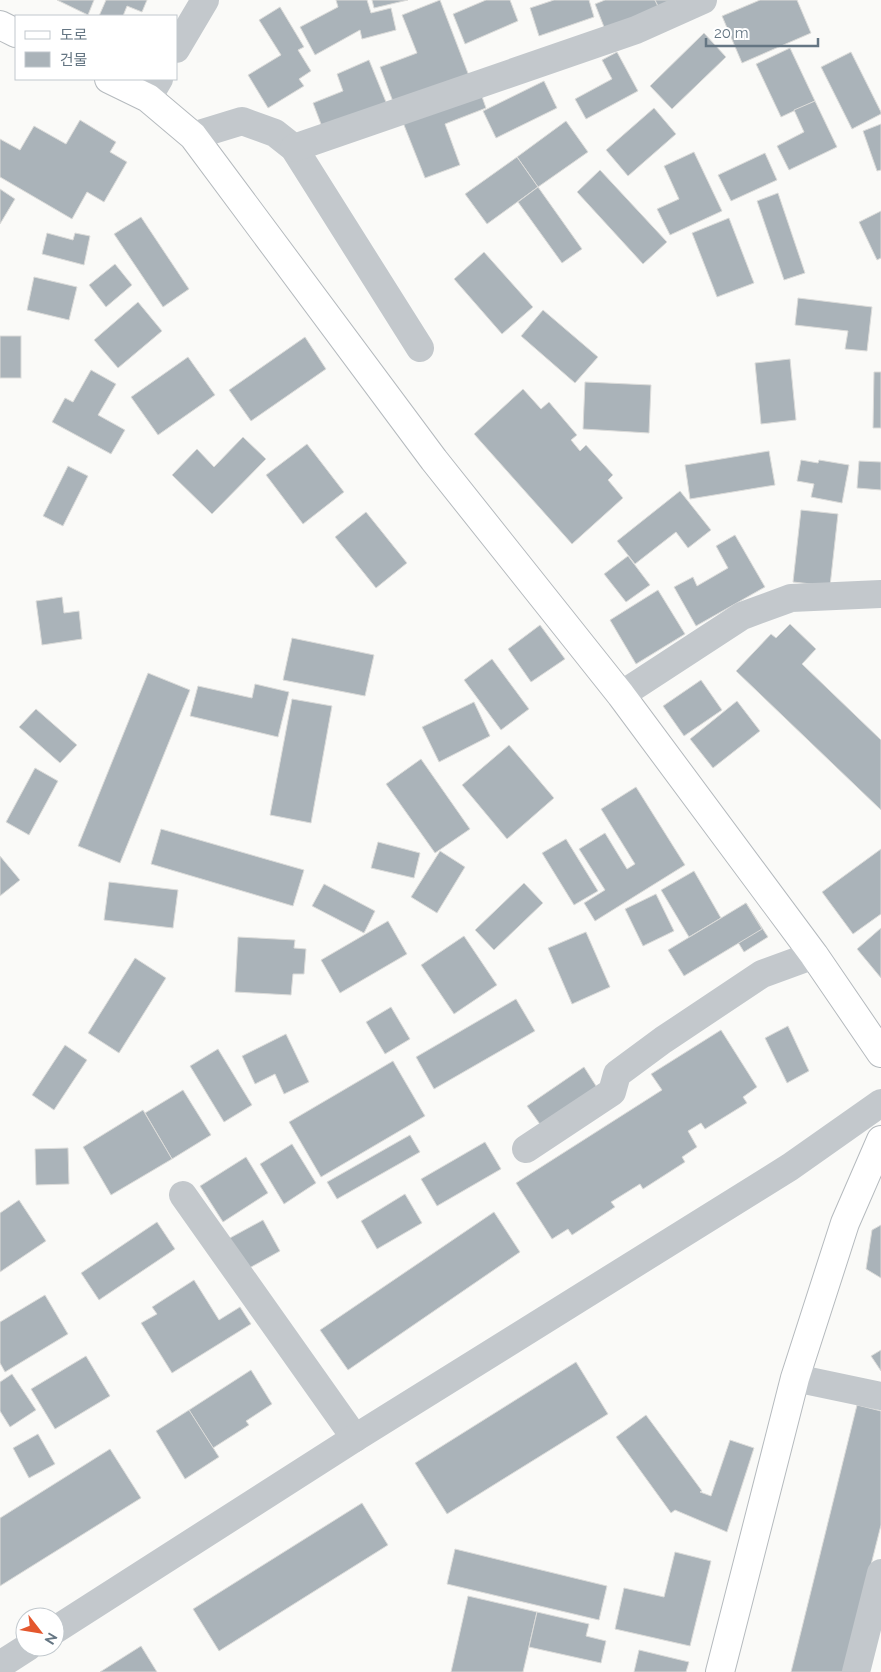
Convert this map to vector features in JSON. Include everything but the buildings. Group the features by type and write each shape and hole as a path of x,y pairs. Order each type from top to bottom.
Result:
{"main road":[{"path":"0,25 15,32"},
{"path":"114,80 153,88 192,136 434,460 621,695 814,955 881,1053"},
{"path":"720,1672 795,1378 845,1223 881,1140"}],"street":[{"path":"178,46 205,0"},
{"path":"294,148 636,30 704,0"},
{"path":"192,136 242,121 275,133 294,148 420,348"},
{"path":"621,695 742,616 791,598 881,594"},
{"path":"526,1149 612,1092 617,1074 662,1040 762,974 814,955"},
{"path":"65,1624 355,1438 790,1167 881,1103"},
{"path":"183,1195 355,1438"},
{"path":"795,1378 881,1396"},
{"path":"856,1672 881,1573"},
{"path":"0,1665 15,1655"}]}
